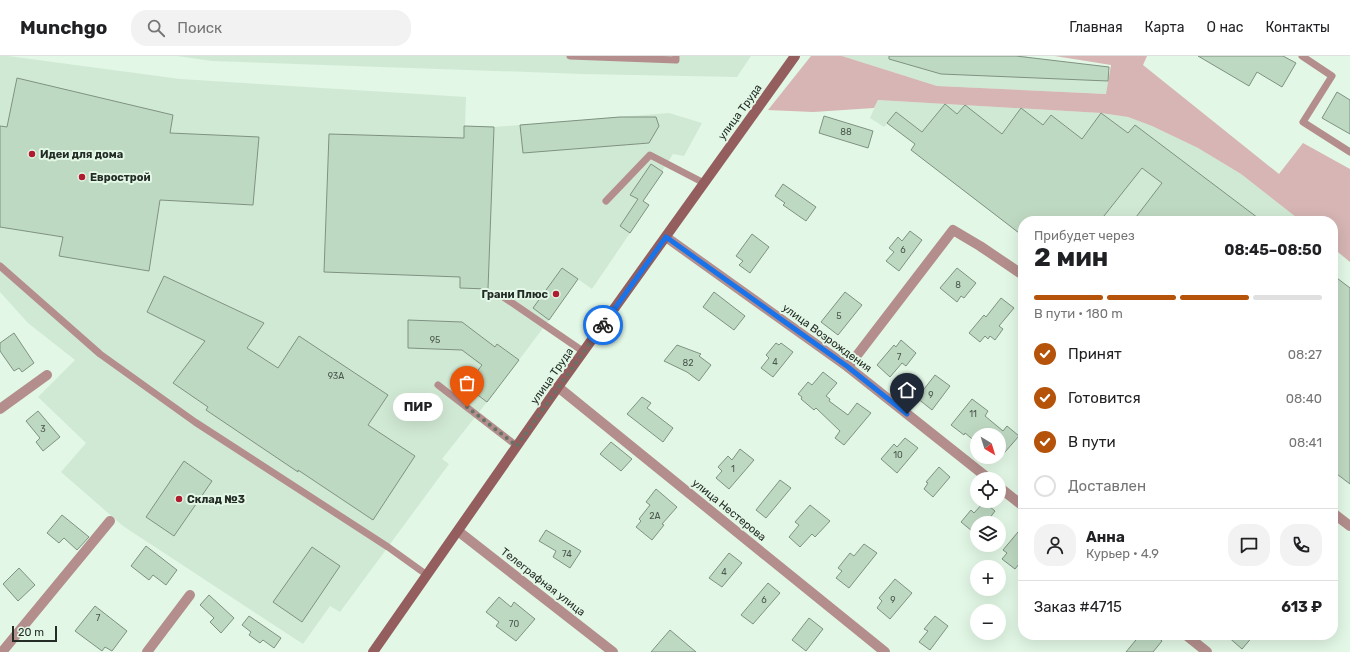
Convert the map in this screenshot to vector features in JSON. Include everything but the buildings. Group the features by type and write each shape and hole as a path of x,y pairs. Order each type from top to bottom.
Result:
{"street":[{"name":"улица Труда","path":"373,652 558,387 795,56"},
{"path":"848,367 953,230 1018,272"},
{"name":"улица Возрождения","path":"666,237 848,367 980,472"},
{"path":"0,409 47,375"},
{"name":"улица Нестерова","path":"558,387 886,652"},
{"path":"1006,493 1018,502"},
{"path":"1338,517 1350,526"},
{"path":"2,652 110,521"},
{"name":"Телеграфная улица","path":"458,530 614,652"},
{"path":"147,652 190,595"},
{"path":"1192,640 1207,652"}],"lane":[{"path":"570,56 676,60 676,56"},
{"path":"1302,56 1332,76 1303,122 1350,152"},
{"path":"606,201 650,155 704,183"},
{"path":"0,266 100,354 195,422 388,547 427,575"},
{"path":"502,296 584,352"},
{"path":"438,385 517,446"}],"shaded area":[{"path":"0,56 180,79 466,97 465,126 494,127 669,113 702,123 684,156 673,154 643,201 649,205 592,289 562,268 533,308 549,320 519,360 497,344 466,386 487,402 442,459 449,464 340,612 330,606 303,644 123,526 61,472 86,443 38,397 75,360 28,323 0,292"},
{"path":"177,56 751,56 737,77 583,74 212,61"},
{"path":"811,56 842,56 937,86 1106,94 1111,65 1055,56 1147,56 1143,65 1279,174 1303,143 1350,169 1350,262 1338,252 1338,216 1295,216 1241,174 1198,148 1152,126 1128,117 1101,113 878,100 874,108 813,112 768,110"},
{"path":"842,56 1027,56 1027,58 1109,67 1107,94 937,86"},
{"path":"878,100 1101,113 1128,117 1152,126 1198,148 1241,174 1295,216 1018,216 1018,232 911,150 915,144 888,123 884,127 870,118"}],"way so far":[{"path":"467,407 517,446 603,325"}],"place":[{"name":"Идеи для дома","path":"32,154"},
{"name":"Еврострой","path":"82,177"},
{"name":"Грани Плюс","path":"556,294"},
{"name":"ПИР","path":"467,407"},
{"name":"Склад №3","path":"179,499"}],"route":[{"path":"603,325 666,237 848,367 907,414"}]}
